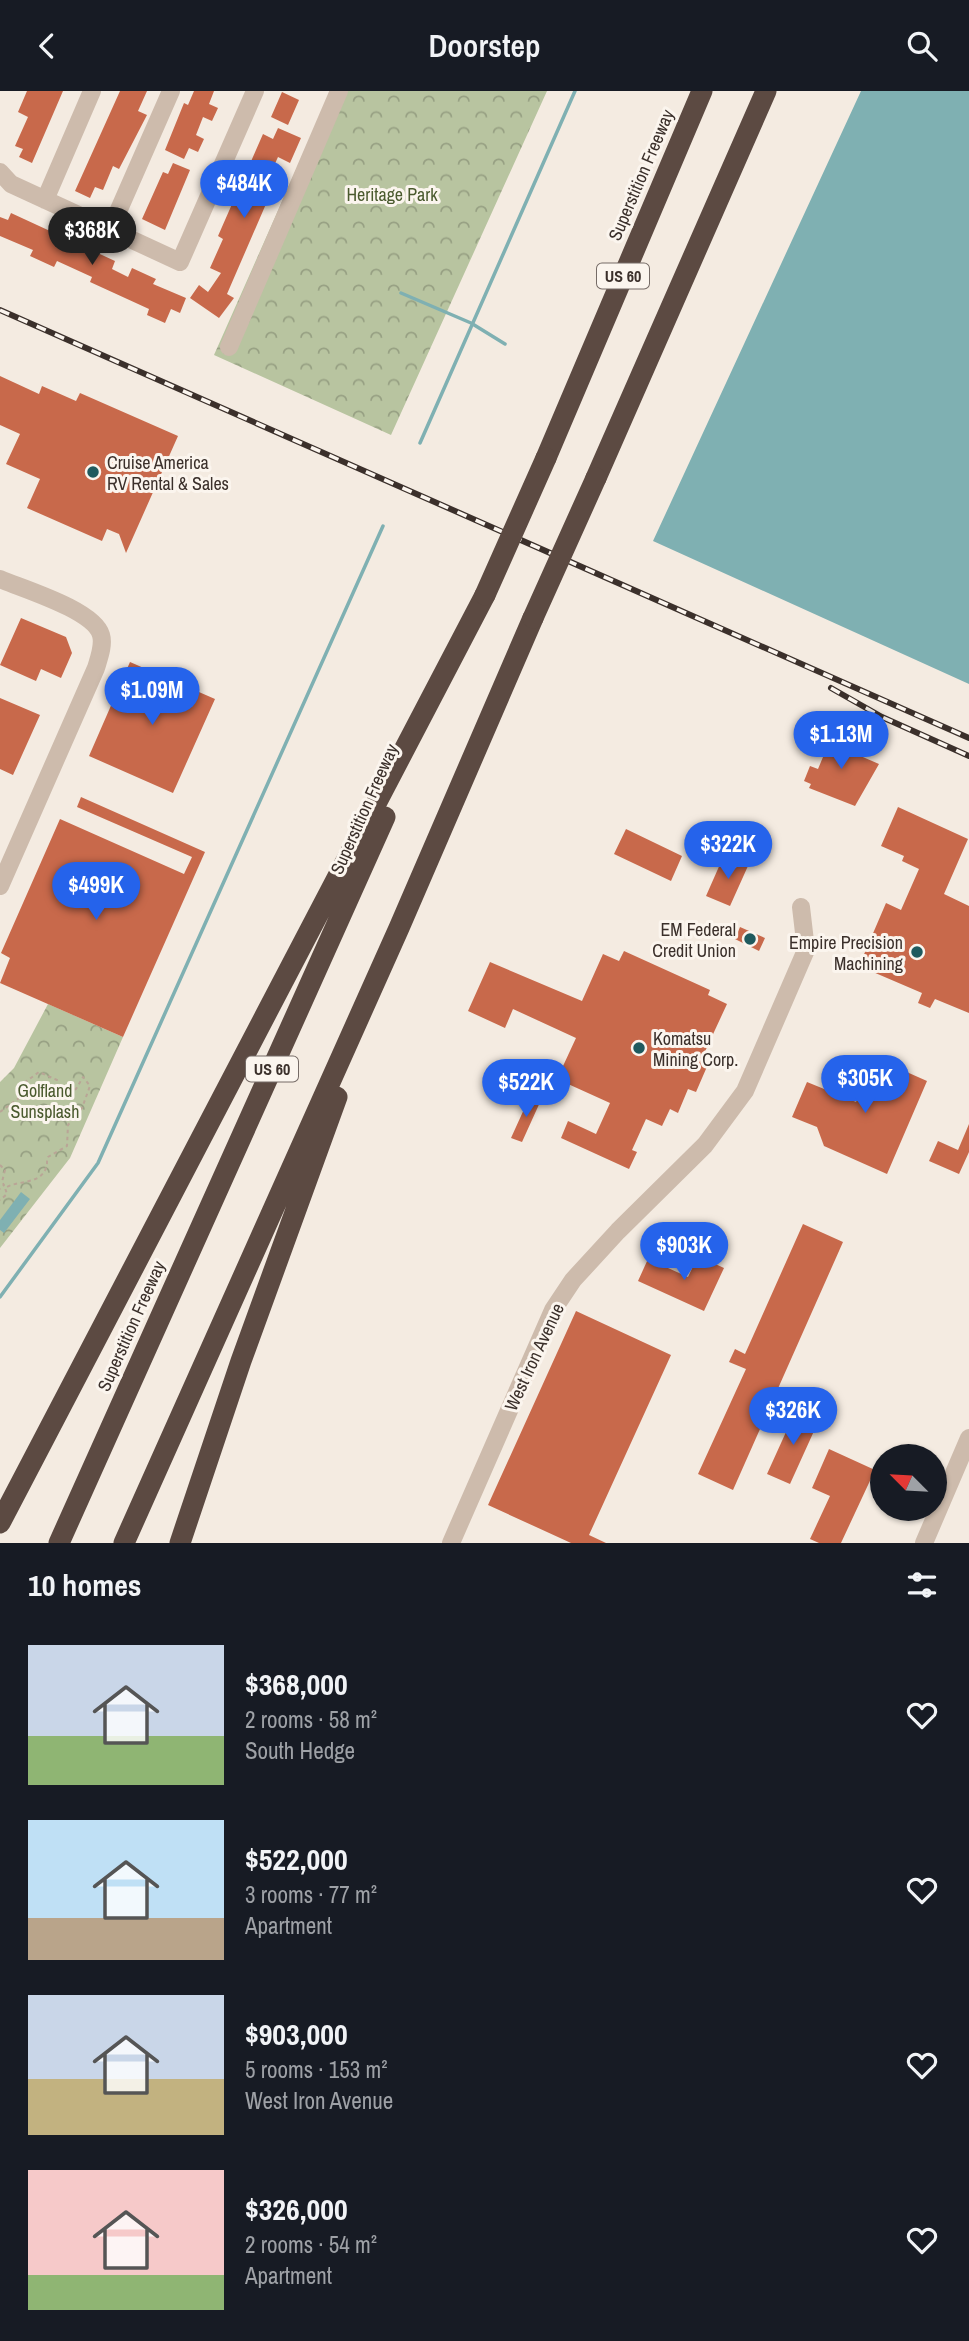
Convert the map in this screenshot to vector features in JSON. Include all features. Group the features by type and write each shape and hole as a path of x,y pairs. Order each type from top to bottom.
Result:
{"highway":[{"path":"124,1543 399,928 766,91"},
{"path":"658,336 782,91"},
{"name":"Superstition Freeway","path":"59,1543 546,458 702,92"},
{"path":"0,1523 485,595"},
{"path":"180,1543 241,1361 399,928"}],"street":[{"path":"45,200 92,91"},
{"path":"110,230 171,91"},
{"path":"0,173 11,184 180,262 255,91"},
{"path":"229,347 339,91"},
{"path":"0,579 89,618 101,634 101,651 96,668 0,886"},
{"name":"West Iron Avenue","path":"451,1543 553,1310 573,1280 618,1231 705,1145 745,1091 806,950 800,907"},
{"path":"924,1543 969,1438"}],"path":[{"path":"0,1112 30,1090 31,1087 24,1083 39,1072 57,1080 60,1096 76,1089 83,1077 90,1086 82,1108 68,1125 67,1146 48,1157 46,1168 31,1181 5,1188 7,1194 0,1200"},
{"path":"0,1165 5,1170 2,1182 4,1185 0,1189"}],"green space":[{"name":"Heritage Park","path":"331,91 547,91 391,435 214,355"},
{"name":"Golfland Sunsplash","path":"48,1004 123,1037 70,1158 0,1248 0,1082 14,1068"}],"water":[{"path":"861,91 969,91 969,684 653,541"},
{"path":"21,1192 30,1199 4,1233 0,1230 0,1220"}],"building":[{"path":"27,91 63,91 32,163 19,157 23,149 15,146 28,117 18,112"},
{"path":"120,91 147,91 138,111 147,115 119,169 113,166 103,190 95,187 90,198 75,191"},
{"path":"194,91 214,91 209,104 218,108 212,121 203,117 196,135 204,139 198,152 189,148 184,159 165,150 184,103 188,105"},
{"path":"282,92 299,100 288,125 271,117"},
{"path":"278,128 301,138 290,163 278,157 261,194 269,197 227,294 234,298 219,318 190,298 199,285 208,292 221,273 210,268 223,239 218,236 236,195 246,200 255,179 245,175 263,134 273,139"},
{"path":"173,163 190,170 165,230 142,219 163,172 168,174"},
{"path":"11,213 115,261 112,269 128,277 132,268 156,279 153,284 186,298 180,313 171,309 165,323 147,315 149,309 90,282 92,277 57,261 54,267 30,256 33,250 0,236 0,217 8,220"},
{"name":"Cruise America RV Rental & Sales","path":"0,376 39,394 42,386 76,401 80,393 178,436 126,553 119,534 107,529 102,541 27,508 40,479 6,464 20,434 0,425"},
{"path":"21,618 66,637 72,653 61,678 41,669 36,681 0,665"},
{"path":"130,662 215,699 173,793 89,756"},
{"path":"0,698 40,715 13,775 0,769"},
{"path":"836,726 849,732 842,748 879,764 855,806 809,788 811,784 804,781 810,766 818,769"},
{"path":"81,797 205,852 123,1037 0,983 10,958 1,953 60,819 184,874 192,857 77,807"},
{"path":"898,807 968,839 944,894 969,906 969,1013 935,999 930,1008 918,1003 922,993 859,966 886,903 901,910 919,869 902,861 904,856 881,846"},
{"path":"626,829 682,856 671,881 614,854"},
{"path":"743,853 752,857 730,906 706,896 721,862 736,868"},
{"name":"EM Federal Credit Union","path":"740,927 765,938 759,951 735,939"},
{"name":"Komatsu Mining Corp.","path":"624,951 710,990 708,995 727,1004 702,1058 709,1062 696,1092 688,1089 678,1113 670,1109 662,1126 646,1119 632,1150 637,1152 629,1169 561,1138 568,1121 596,1134 610,1103 557,1079 576,1038 513,1009 505,1028 468,1011 490,962 582,1001 603,954 619,961"},
{"path":"875,1058 927,1081 887,1174 824,1146 817,1127 792,1117 807,1082 856,1102"},
{"path":"530,1096 541,1100 522,1142 511,1138"},
{"path":"969,1124 969,1152 959,1174 929,1161 938,1141 958,1150"},
{"path":"803,1224 843,1242 733,1490 698,1474 746,1369 729,1362 735,1349 745,1354"},
{"path":"698,1256 724,1268 704,1311 638,1281 648,1259 688,1277"},
{"path":"576,1311 671,1355 589,1535 606,1543 571,1543 488,1505"},
{"path":"796,1410 819,1420 790,1484 767,1474"},
{"path":"829,1449 870,1468 870,1481 841,1543 819,1543 810,1539 830,1496 812,1488"}],"waterway":[{"path":"420,443 575,91"},
{"path":"401,293 471,323 505,344"},
{"path":"0,1297 98,1163 383,526"}],"railway":[{"path":"0,310 969,738"},
{"path":"831,688 882,717 969,756"}],"place":[{"name":"Cruise America RV Rental & Sales","path":"93,472"},
{"name":"EM Federal Credit Union","path":"750,939"},
{"name":"Empire Precision Machining","path":"917,952"},
{"name":"Komatsu Mining Corp.","path":"639,1048"}]}
